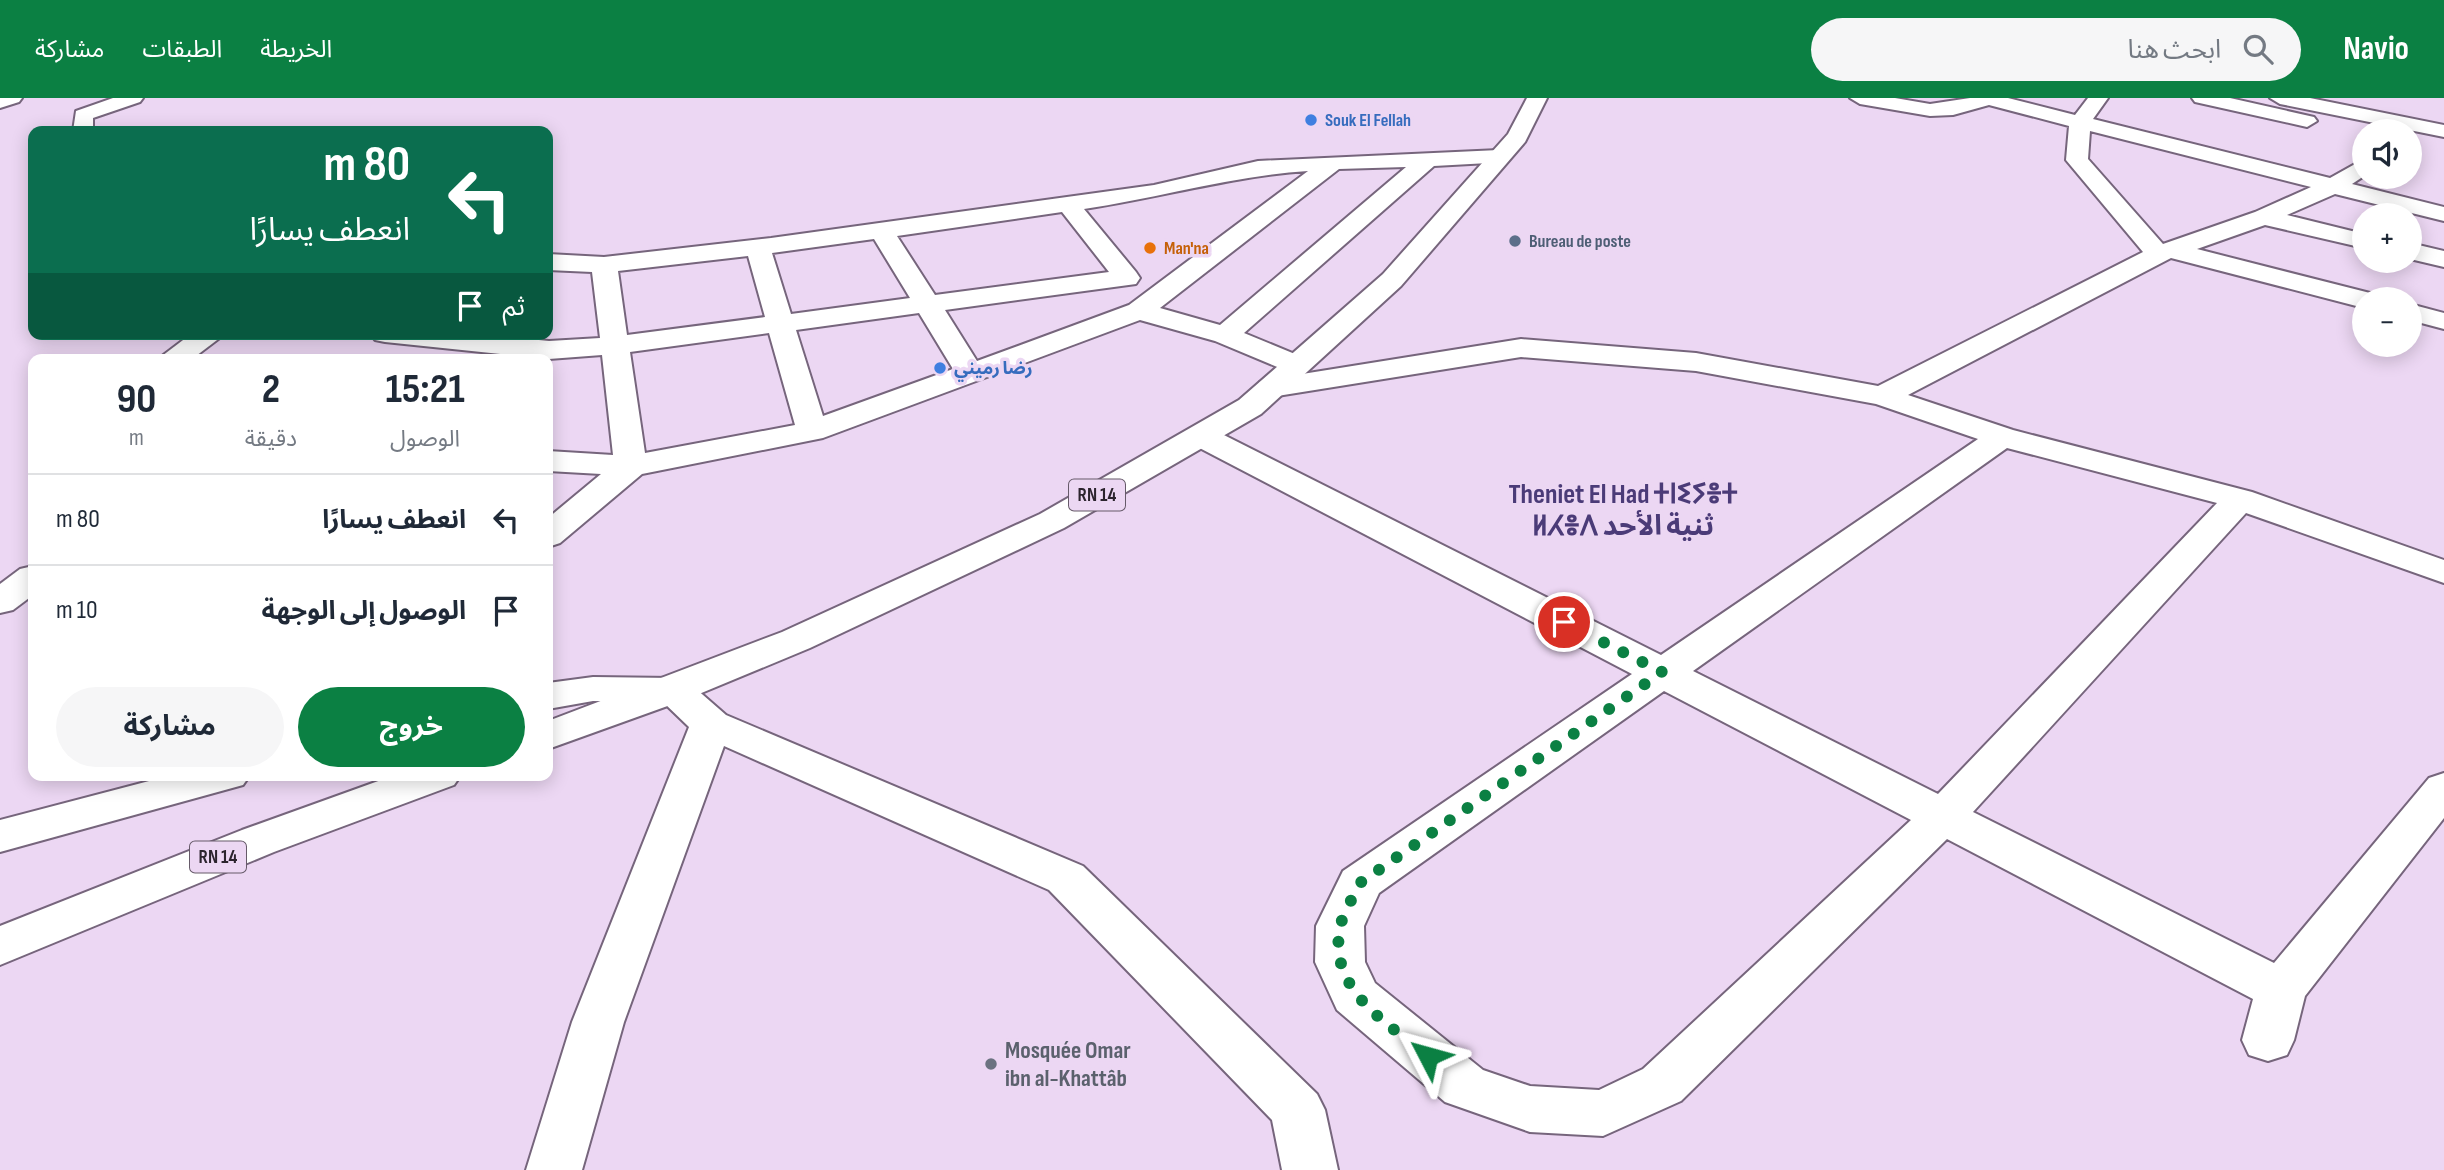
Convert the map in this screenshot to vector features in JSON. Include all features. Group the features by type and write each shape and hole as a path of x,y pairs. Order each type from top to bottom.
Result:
{"street":[{"path":"0,102 12,98"},
{"path":"83,126 83,115 133,98"},
{"name":"RN 14","path":"553,734 673,690 796,640 1052,521 1250,407 1392,280 1517,137 1537,98"},
{"path":"1860,98 1930,110 1952,109 1987,99 2444,214"},
{"path":"2098,98 2080,123 2077,160 2164,252 2352,297"},
{"path":"2202,98 2352,130"},
{"path":"2280,98 2444,131"},
{"path":"2422,145 2444,150"},
{"path":"553,262 604,265 758,248 1154,192 1258,168 1449,157 1499,157"},
{"path":"1226,335 1428,160"},
{"path":"553,461 631,466 812,430 1139,311 1333,163"},
{"path":"1882,396 2164,252 2264,217 2335,185 2352,174"},
{"path":"446,340 549,350 615,345 1127,278 1068,204"},
{"path":"2264,217 2352,238"},
{"path":"882,230 970,373"},
{"path":"758,248 812,430"},
{"path":"2422,254 2444,259"},
{"path":"604,265 631,466"},
{"path":"1139,311 1226,335 1297,365"},
{"path":"2422,315 2444,321"},
{"path":"180,354 202,340"},
{"path":"1271,388 1521,348 1696,362 1882,396 2002,437 2240,499 2444,572"},
{"path":"1201,436 2281,990"},
{"path":"2002,437 1360,883 1340,926 1340,962 1355,996 1464,1086 1530,1109 1603,1113 1662,1085 1943,816 2240,499"},
{"path":"553,532 631,466"},
{"path":"0,602 28,581"},
{"path":"0,611 28,612"},
{"path":"553,695 593,688 673,690 712,724 1066,878 1298,1110 1310,1170"},
{"path":"554,1170 598,1022 712,724"},
{"path":"0,836 206,781"},
{"name":"RN 14","path":"0,946 258,841 423,781"},
{"path":"2268,1041 2281,990 2444,788"}],"place":[{"name":"Souk El Fellah","path":"1311,120"},
{"name":"Bureau de poste","path":"1515,241"},
{"name":"Man'na","path":"1150,248"},
{"name":"رضا رميني","path":"940,368"},
{"name":"Mosquée Omar ibn al-Khattâb","path":"991,1064"}],"district":[{"name":"Theniet El Had ⵜⵏⵉⵢⴻⵜ ⵍⵃⴻⴷ ثنية الأحد","path":"1623,510"}],"route":[{"path":"1428,1056 1355,996 1340,962 1340,926 1360,883 1662,672 1564,622"}]}
